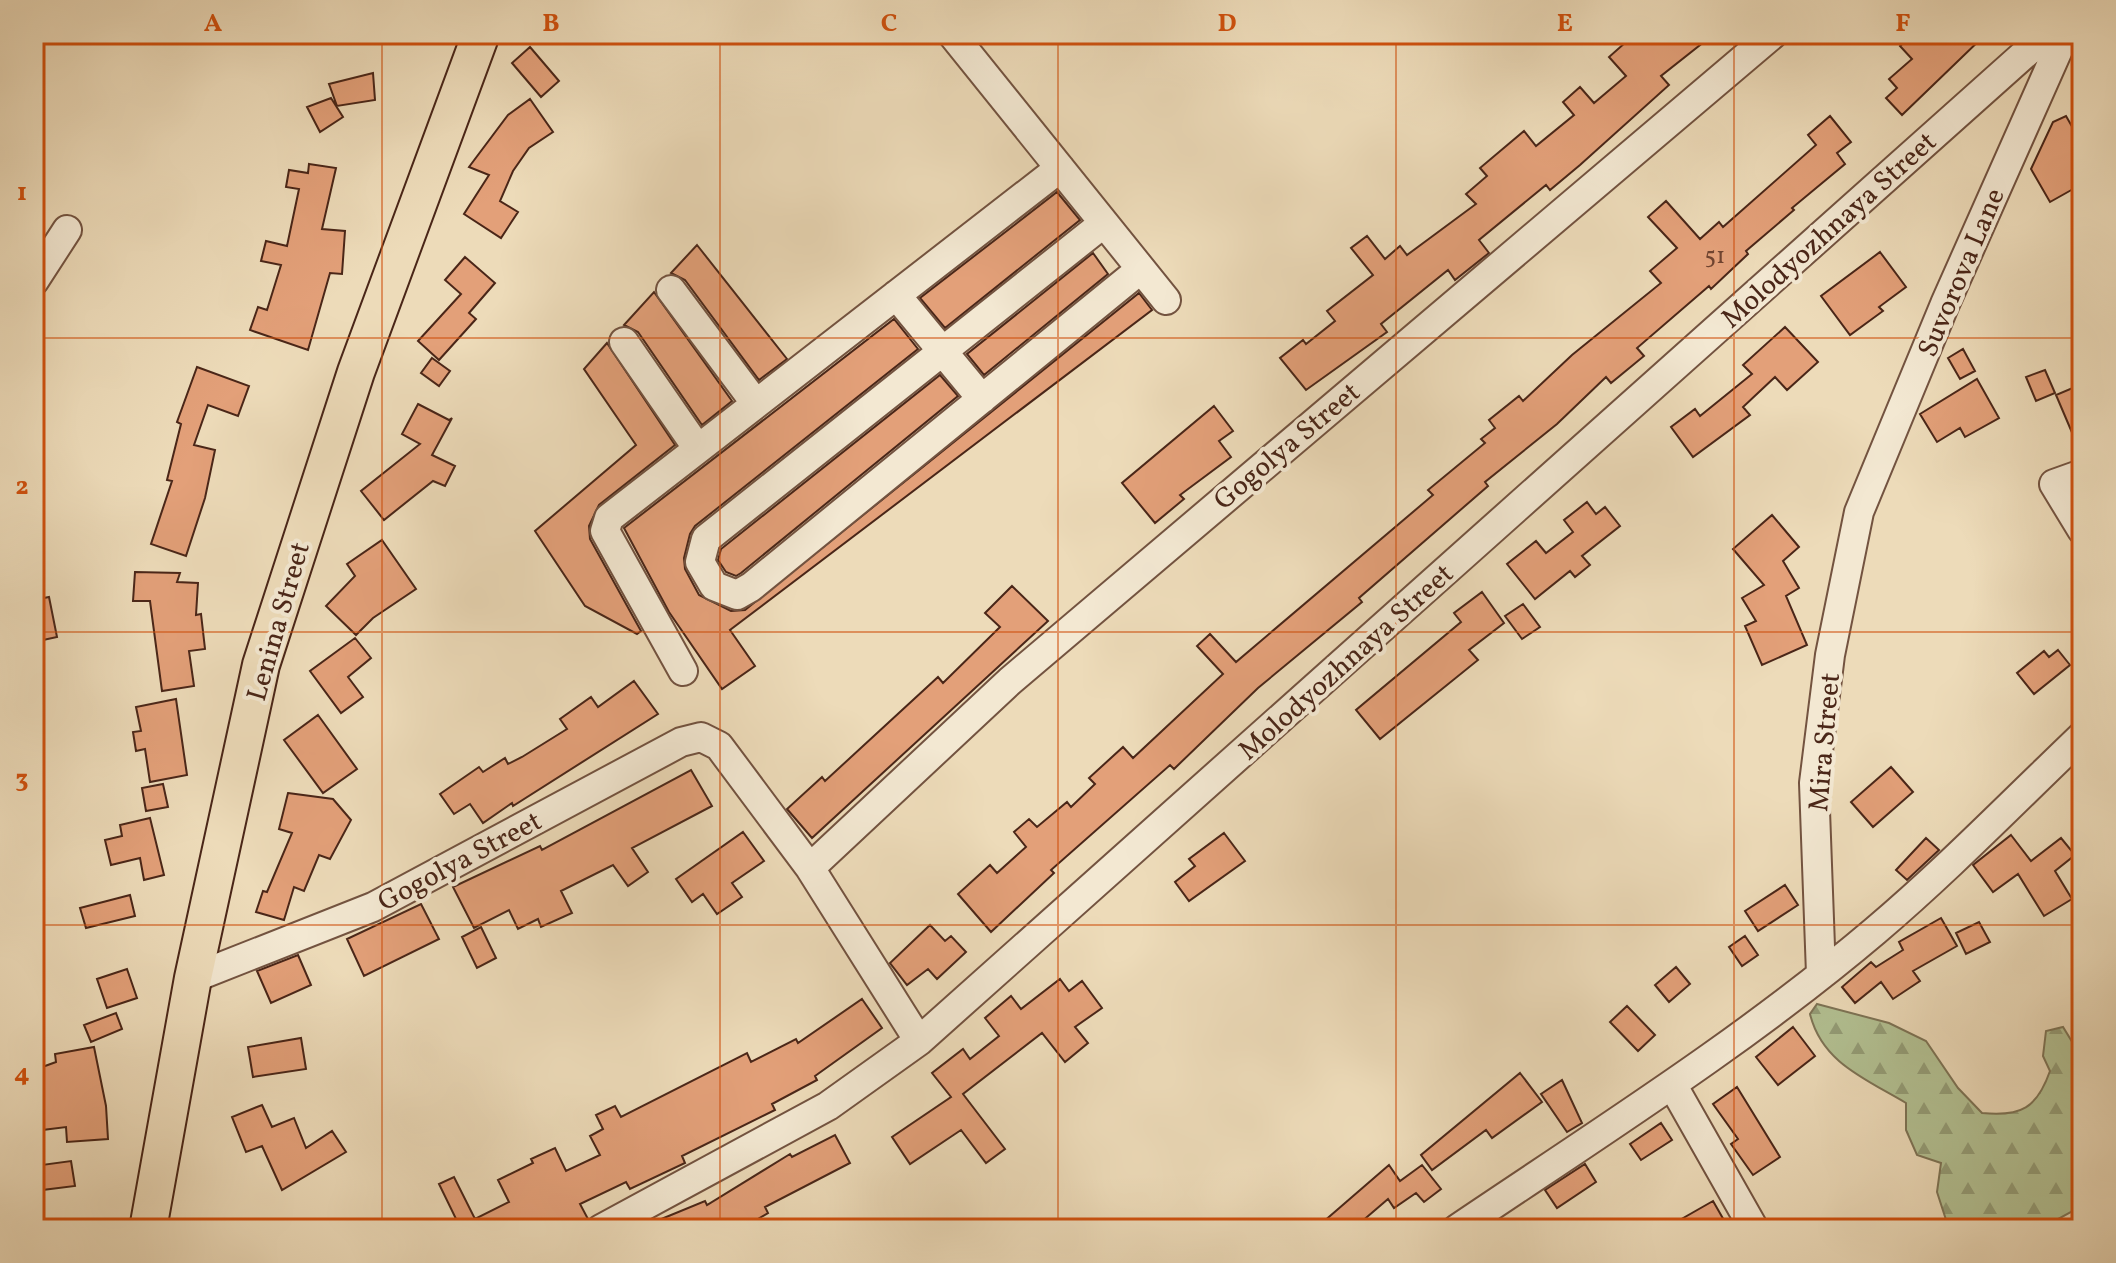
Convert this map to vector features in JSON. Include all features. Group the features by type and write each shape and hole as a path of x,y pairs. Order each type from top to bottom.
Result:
{"main road":[{"name":"Lenina Street","path":"148,1229 193,978 261,665 356,372 481,34"}],"street":[{"path":"952,34 1166,300"},
{"name":"Gogolya Street","path":"193,978 373,907 681,742 701,737 719,746 810,868 1010,681 1773,34"},
{"name":"Molodyozhnaya Street","path":"601,1229 828,1106 919,1041 2047,34"},
{"name":"Suvorova Lane","path":"1859,512 1945,304 2065,34"},
{"path":"683,671 605,531 609,518 1060,168"},
{"path":"1104,223 706,539 700,562 714,586 737,595 751,587 1141,269"},
{"path":"34,281 67,230"},
{"path":"671,290 756,404"},
{"path":"896,295 982,399"},
{"path":"624,342 698,449"},
{"path":"2082,474 2054,484 2082,530"},
{"name":"Mira Street","path":"1821,974 1814,783 1830,655 1859,512"},
{"path":"1457,1229 1673,1086 1877,930 2082,736"},
{"path":"810,868 919,1041"},
{"path":"1673,1086 1754,1229"}],"green space":[{"path":"1817,1004 1889,1023 1926,1041 1958,1088 1982,1113 2017,1111 2033,1102 2050,1071 2043,1056 2046,1031 2063,1027 2082,1058 2082,1206 2040,1229 1949,1229 1937,1192 1941,1163 1917,1155 1906,1130 1906,1103 1848,1068 1824,1045 1810,1014"}],"building":[{"path":"1635,34 1714,34 1661,76 1669,85 1580,165 1550,190 1546,185 1479,240 1489,253 1455,280 1448,270 1381,324 1387,332 1306,390 1280,358 1303,340 1306,344 1335,321 1327,311 1373,275 1351,248 1367,236 1385,259 1400,246 1407,255 1476,204 1466,194 1487,176 1480,168 1524,131 1536,146 1574,115 1563,102 1580,87 1594,103 1626,76 1609,57"},
{"path":"1913,34 1986,34 1902,115 1886,98 1897,88 1889,79 1912,59 1900,46"},
{"path":"530,47 559,81 541,97 512,63"},
{"path":"373,73 375,100 337,106 329,84"},
{"path":"331,98 343,117 320,132 307,107"},
{"path":"530,99 553,132 529,148 513,171 500,201 518,212 501,238 464,214 489,175 469,167 508,115"},
{"path":"1830,116 1851,142 1837,153 1845,164 1792,208 1794,210 1746,251 1748,254 1711,289 1709,286 1637,348 1644,356 1611,383 1606,377 1557,424 1485,482 1488,486 1359,598 1362,602 1258,688 1174,769 1170,765 1051,870 1054,873 991,932 958,894 990,865 997,873 1026,847 1014,832 1029,819 1037,827 1067,802 1071,807 1095,784 1089,778 1123,747 1133,758 1223,674 1197,646 1210,634 1236,662 1433,495 1428,490 1485,443 1481,439 1495,428 1489,420 1519,396 1523,401 1572,355 1661,283 1650,271 1677,248 1648,217 1666,201 1700,239 1719,222 1723,227 1816,145 1808,135"},
{"path":"2066,116 2082,144 2082,184 2050,202 2031,169 2053,122"},
{"path":"309,164 336,168 322,229 345,231 342,274 330,273 308,350 250,330 258,307 267,310 281,265 261,261 266,241 287,246 299,189 286,187 289,170 308,173"},
{"path":"1057,192 1080,220 945,328 920,298"},
{"path":"697,245 787,359 759,380 685,280 671,273"},
{"path":"1880,252 1906,287 1879,307 1883,311 1850,335 1821,296"},
{"path":"1093,253 1108,274 984,375 967,354"},
{"path":"465,257 495,283 469,313 476,319 439,360 418,341 461,294 445,280"},
{"path":"654,292 732,401 702,425 638,332 624,325"},
{"path":"1139,293 1152,310 730,630 755,666 722,689 669,612 624,528 894,319 918,349 695,526 690,534 684,558 685,569 699,595 731,611 745,610"},
{"path":"1785,327 1818,362 1787,390 1775,377 1743,407 1750,415 1693,457 1671,427 1695,409 1700,416 1752,374 1743,365"},
{"path":"607,343 675,445 599,505 589,526 590,539 641,631 637,634 585,606 535,531 636,445 584,369"},
{"path":"1963,349 1975,371 1960,379 1948,358"},
{"path":"432,358 450,371 439,386 421,373"},
{"path":"197,367 249,386 238,416 208,405 194,445 215,450 205,498 186,556 151,544 172,481 167,480 181,424 177,422"},
{"path":"2045,370 2055,393 2036,401 2026,377"},
{"path":"940,375 958,396 741,573 736,576 726,572 718,560 721,549"},
{"path":"1977,379 1999,418 1965,437 1960,428 1937,442 1920,414"},
{"path":"2082,384 2082,456 2056,395"},
{"path":"418,404 449,420 452,418 432,455 455,466 445,486 433,481 384,520 361,491 420,444 402,434"},
{"path":"1214,406 1233,431 1219,441 1231,457 1180,495 1184,499 1155,523 1122,483"},
{"path":"1587,502 1596,514 1605,507 1620,526 1582,556 1590,565 1575,577 1570,571 1535,599 1507,564 1536,541 1546,553 1573,532 1564,520"},
{"path":"1772,515 1799,547 1783,561 1799,588 1786,596 1807,645 1762,665 1745,626 1756,621 1742,598 1764,585 1733,549"},
{"path":"382,540 416,589 373,618 356,635 326,606 355,576 347,564"},
{"path":"135,572 180,573 177,582 198,583 196,615 201,614 205,649 189,651 194,686 162,691 150,601 133,601"},
{"path":"1012,586 1048,621 812,838 787,809 822,777 825,781 938,677 943,683 1000,627 985,613"},
{"path":"1482,592 1504,623 1469,650 1478,660 1380,739 1356,710 1461,622 1454,613"},
{"path":"49,597 57,637 34,642 34,600"},
{"path":"1523,604 1540,627 1522,639 1505,616"},
{"path":"355,638 371,658 348,677 363,697 341,713 310,671"},
{"path":"2058,650 2070,665 2034,694 2017,673 2044,651 2049,657"},
{"path":"634,681 658,714 513,806 512,803 483,823 470,804 454,814 440,794 479,767 483,772 505,758 508,764 522,757 567,729 560,719 591,697 598,707"},
{"path":"176,699 187,775 150,782 145,749 136,751 133,732 141,731 136,707"},
{"path":"318,715 357,769 323,793 284,740"},
{"path":"1891,767 1913,792 1873,827 1851,802"},
{"path":"691,770 712,806 632,848 648,872 628,886 613,865 561,891 572,913 541,927 538,919 518,929 509,910 474,928 453,887 540,846 542,850"},
{"path":"163,784 168,807 146,811 142,788"},
{"path":"288,793 333,799 351,820 330,859 319,855 304,891 294,887 284,920 256,912 292,833 279,829"},
{"path":"150,818 164,875 144,880 140,858 111,865 105,840 122,836 120,825"},
{"path":"743,832 764,861 732,883 742,897 717,914 703,894 692,902 676,879"},
{"path":"1224,833 1245,861 1189,901 1175,882 1195,866 1189,859"},
{"path":"2011,835 2031,861 2061,838 2075,855 2055,871 2072,899 2044,916 2018,874 1993,892 1973,865"},
{"path":"1926,838 1939,850 1907,880 1896,870"},
{"path":"1785,885 1798,905 1758,931 1745,911"},
{"path":"130,895 135,916 86,928 80,908"},
{"path":"421,904 439,939 364,976 347,939"},
{"path":"1941,918 1957,946 1913,971 1920,981 1893,999 1881,982 1855,1003 1842,987 1871,962 1876,967 1903,950 1899,942"},
{"path":"1979,922 1990,942 1966,954 1956,933"},
{"path":"930,925 945,941 951,936 966,952 937,979 928,969 907,985 890,963"},
{"path":"481,927 496,958 477,968 462,937"},
{"path":"1745,936 1758,955 1742,966 1729,947"},
{"path":"298,955 311,985 271,1003 257,971"},
{"path":"1676,967 1690,984 1669,1002 1655,985"},
{"path":"127,969 137,998 107,1008 97,979"},
{"path":"1060,979 1069,991 1082,981 1102,1008 1075,1027 1088,1043 1065,1062 1042,1033 963,1094 1005,1149 986,1163 961,1130 910,1164 892,1137 951,1097 932,1073 963,1049 970,1059 999,1036 985,1018 1011,996 1021,1009"},
{"path":"862,999 882,1028 815,1076 817,1080 772,1104 775,1110 682,1156 685,1163 630,1189 626,1182 580,1204 588,1219 584,1229 565,1229 563,1220 544,1229 456,1229 460,1227 439,1184 454,1177 475,1219 509,1202 498,1180 533,1163 531,1159 555,1148 566,1171 600,1155 590,1136 603,1129 596,1115 615,1106 621,1117 747,1053 751,1062 796,1039 798,1043"},
{"path":"1627,1006 1655,1035 1638,1051 1610,1022"},
{"path":"116,1013 122,1029 91,1042 84,1025"},
{"path":"1793,1027 1815,1056 1778,1085 1756,1057"},
{"path":"301,1038 306,1069 253,1077 248,1047"},
{"path":"94,1047 106,1106 108,1139 67,1142 66,1127 34,1131 34,1070 56,1062 55,1054"},
{"path":"1520,1073 1542,1102 1492,1138 1486,1130 1432,1170 1421,1155"},
{"path":"1562,1080 1582,1123 1567,1132 1541,1094"},
{"path":"1737,1087 1780,1157 1753,1175 1731,1144 1738,1139 1713,1104"},
{"path":"262,1105 272,1127 294,1118 306,1148 332,1131 346,1152 282,1190 262,1146 246,1152 232,1117"},
{"path":"1661,1123 1672,1140 1641,1160 1630,1144"},
{"path":"835,1135 850,1163 765,1207 768,1213 741,1229 637,1229 705,1201 707,1205 790,1154 792,1157"},
{"path":"71,1161 75,1186 34,1191 34,1166"},
{"path":"1585,1164 1596,1182 1557,1208 1545,1190"},
{"path":"1389,1165 1400,1181 1422,1165 1441,1189 1424,1202 1416,1193 1394,1208 1388,1199 1353,1229 1315,1229"},
{"path":"1713,1201 1729,1229 1664,1229"}]}
